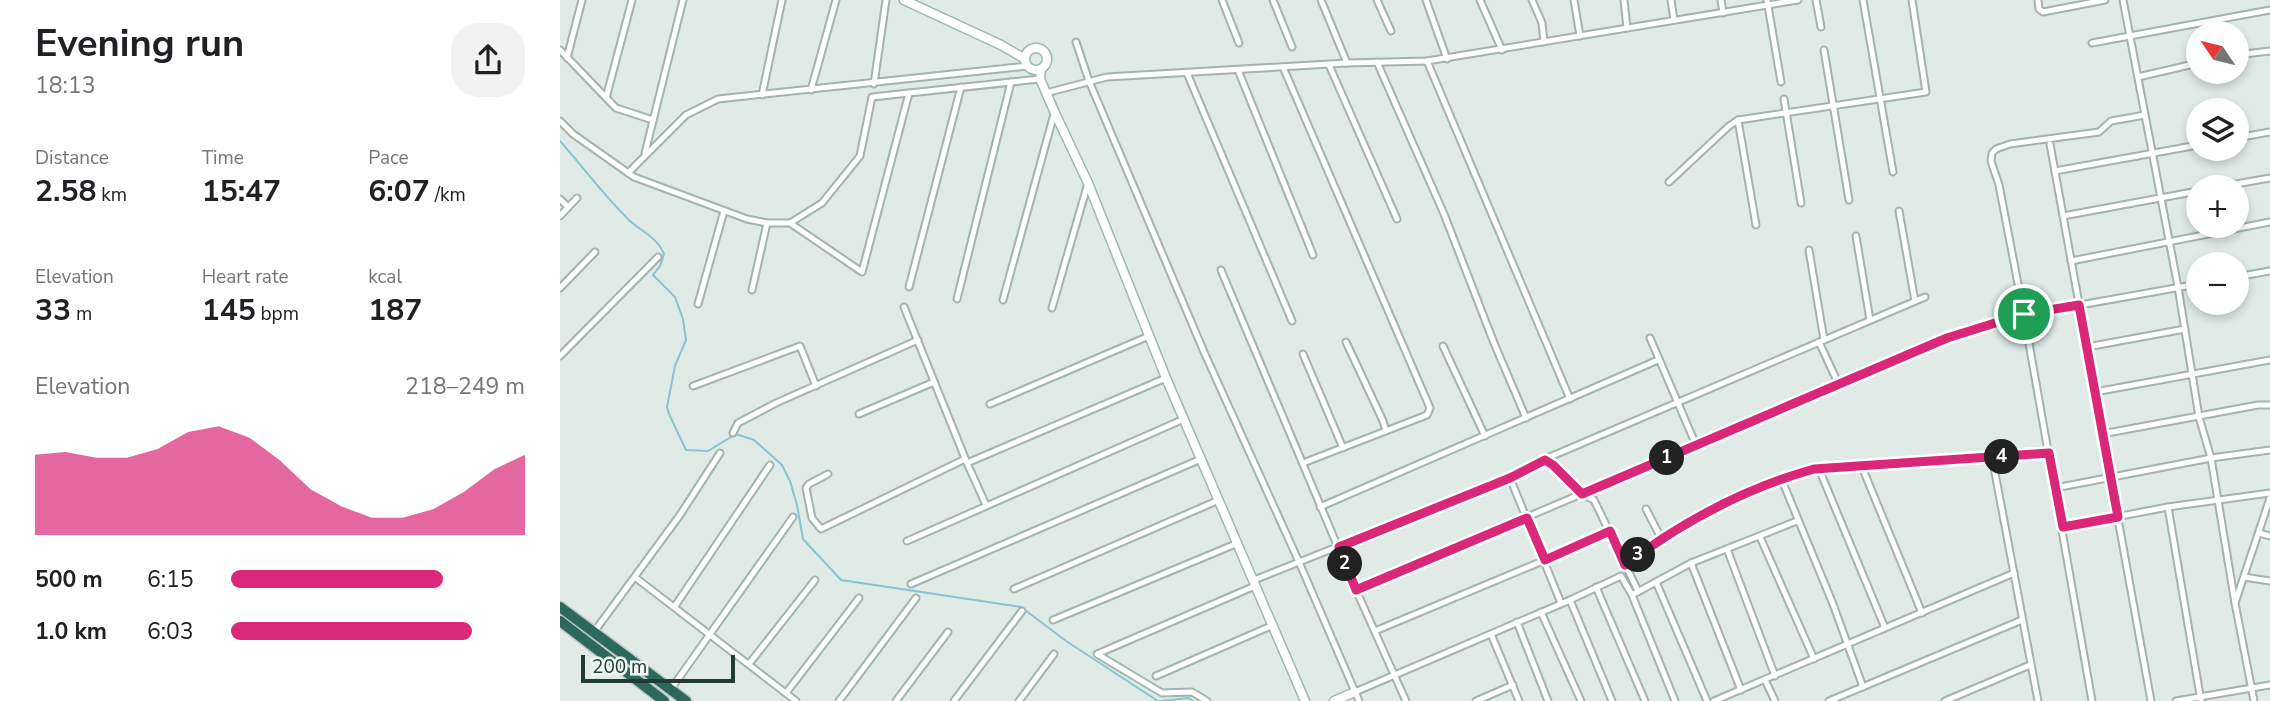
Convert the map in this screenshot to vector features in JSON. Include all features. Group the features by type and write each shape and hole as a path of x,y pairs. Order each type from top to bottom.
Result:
{"highway":[{"path":"560,607 686,701"},
{"path":"560,621 664,701"}],"street":[{"path":"567,58 582,0"},
{"path":"606,98 632,0"},
{"path":"644,156 683,0"},
{"path":"762,94 782,0"},
{"path":"811,90 836,0"},
{"path":"874,84 886,0"},
{"path":"904,0 1001,45 1034,70 1041,69"},
{"path":"1222,0 1240,43"},
{"path":"1273,0 1292,47"},
{"path":"1321,0 1347,63"},
{"path":"1377,0 1391,31"},
{"path":"1426,0 1447,58"},
{"path":"1480,0 1502,50"},
{"path":"1532,0 1542,23 1544,42"},
{"path":"1574,0 1580,36"},
{"path":"1624,0 1627,28"},
{"path":"1671,0 1674,20"},
{"path":"1721,0 1723,13"},
{"path":"1046,93 1107,77 1427,61 1798,0"},
{"path":"1816,0 1821,27"},
{"path":"1863,0 1893,172"},
{"path":"1669,183 1738,120 1926,92 1912,0"},
{"path":"2038,0 2039,9 2043,12 2105,0"},
{"path":"2123,0 2178,287 2199,417 2211,458 2254,701"},
{"path":"1767,3 1781,82"},
{"path":"2092,43 2270,10"},
{"path":"1076,42 1089,81 1205,352 1300,562 1357,697"},
{"path":"1001,45 1030,50 1037,48 1045,54 1041,79 1046,93 1088,183 1166,378 1305,701"},
{"path":"560,50 623,112 653,120"},
{"path":"1026,63 1030,50"},
{"path":"1824,50 1849,200"},
{"path":"2249,53 2270,51"},
{"path":"1427,61 1570,399"},
{"path":"1377,62 1444,214 1526,418"},
{"path":"628,173 686,115 718,99 874,84 1026,63"},
{"path":"1329,65 1397,219"},
{"path":"1283,67 1430,408 1427,415 1303,463"},
{"path":"2138,77 2186,67"},
{"path":"1238,70 1313,255"},
{"path":"1187,73 1292,321"},
{"path":"560,121 573,134 634,177 724,211 767,223 790,223 822,203 860,156 872,97 1041,79"},
{"path":"957,299 1012,82"},
{"path":"909,287 961,88"},
{"path":"790,223 862,272 909,93"},
{"path":"1784,99 1801,203"},
{"path":"1003,300 1055,113"},
{"path":"2092,701 2024,314 1999,185 1991,161 1992,153 1996,149 2027,140 2099,132 2111,121 2145,115"},
{"path":"1738,120 1756,225"},
{"path":"2249,136 2270,132"},
{"path":"2050,144 2151,701"},
{"path":"2054,171 2186,147"},
{"path":"2249,182 2270,178"},
{"path":"1052,308 1088,183"},
{"path":"2063,216 2186,193"},
{"path":"560,216 577,198"},
{"path":"560,199 568,207"},
{"path":"698,304 724,211"},
{"path":"1899,211 1915,301"},
{"path":"2071,261 2270,222"},
{"path":"752,290 767,223"},
{"path":"1856,236 1870,320"},
{"path":"1809,250 1822,341 1839,385"},
{"path":"560,289 595,252"},
{"path":"560,356 658,257"},
{"path":"1221,270 1320,507 1406,701"},
{"path":"2249,275 2270,271"},
{"path":"1356,590 1947,338 2024,314 2186,286"},
{"path":"1207,701 1192,692 1162,693 1097,654 1300,562 1510,478 1545,460 1925,297"},
{"path":"904,307 986,505"},
{"path":"2087,347 2185,329"},
{"path":"990,404 1149,335"},
{"path":"1650,338 1696,445"},
{"path":"733,433 738,423 776,403 918,340"},
{"path":"1346,342 1384,421 1386,431"},
{"path":"693,386 800,346 816,386"},
{"path":"1443,346 1485,436"},
{"path":"1303,354 1343,448"},
{"path":"1320,507 1658,360"},
{"path":"2095,392 2270,360"},
{"path":"828,474 806,488 812,518 821,529 966,461 1166,378"},
{"path":"859,414 934,382"},
{"path":"2102,434 2270,405"},
{"path":"907,541 1184,419"},
{"path":"2055,488 2211,458 2270,450"},
{"path":"594,632 636,578 720,453"},
{"path":"1625,565 1661,538 1725,503 1781,478 1818,469 2049,453"},
{"path":"1993,457 2038,701"},
{"path":"911,584 1201,459"},
{"path":"1545,460 1582,494 1594,500 1638,591"},
{"path":"674,606 770,465"},
{"path":"1862,467 1922,613"},
{"path":"1818,469 1885,628"},
{"path":"1510,478 1562,603"},
{"path":"1781,478 1833,604 1863,687"},
{"path":"2063,527 2218,499 2270,495 2235,603"},
{"path":"1014,589 1219,500"},
{"path":"2168,507 2201,699"},
{"path":"1646,509 1661,538"},
{"path":"671,689 793,517"},
{"path":"1632,595 1691,563 1797,520"},
{"path":"1375,631 1610,531"},
{"path":"2259,533 2270,536"},
{"path":"1760,537 1814,659"},
{"path":"1053,620 1238,542"},
{"path":"1727,549 1775,676"},
{"path":"1691,563 1741,690"},
{"path":"1714,701 2014,573"},
{"path":"1334,701 1357,697 1395,675 1621,576 1632,595 1675,701"},
{"path":"2244,577 2270,581"},
{"path":"636,578 796,701"},
{"path":"749,664 815,580"},
{"path":"1656,582 1707,701"},
{"path":"1596,587 1644,701"},
{"path":"786,693 859,598"},
{"path":"839,701 916,598"},
{"path":"1570,600 1612,701"},
{"path":"954,701 1022,611"},
{"path":"1541,612 1581,701"},
{"path":"1829,701 2022,620"},
{"path":"1517,622 1548,701"},
{"path":"1156,676 1271,626"},
{"path":"896,701 948,632"},
{"path":"1491,634 1519,701"},
{"path":"1019,701 1054,654"},
{"path":"1945,701 2030,665"},
{"path":"1765,680 1775,701"},
{"path":"1476,701 1513,685"},
{"path":"2176,701 2201,699 2270,685"}],"waterway":[{"path":"560,141 611,201 653,239 664,254 653,275 675,297 683,319 686,340 675,366 667,407 686,450 708,451 736,434 754,440 782,465 790,481 803,539 841,580 1021,607 1066,641 1158,701"},
{"path":"1160,701 1189,698 1193,701"}],"route":[{"path":"2079,305 2118,517 2063,527 2049,453 1814,469 1781,478 1725,503 1661,538 1625,565 1610,531 1545,560 1527,518 1356,590 1339,547 1510,478 1545,460 1582,494 1947,338 2024,314 2079,305"}]}
